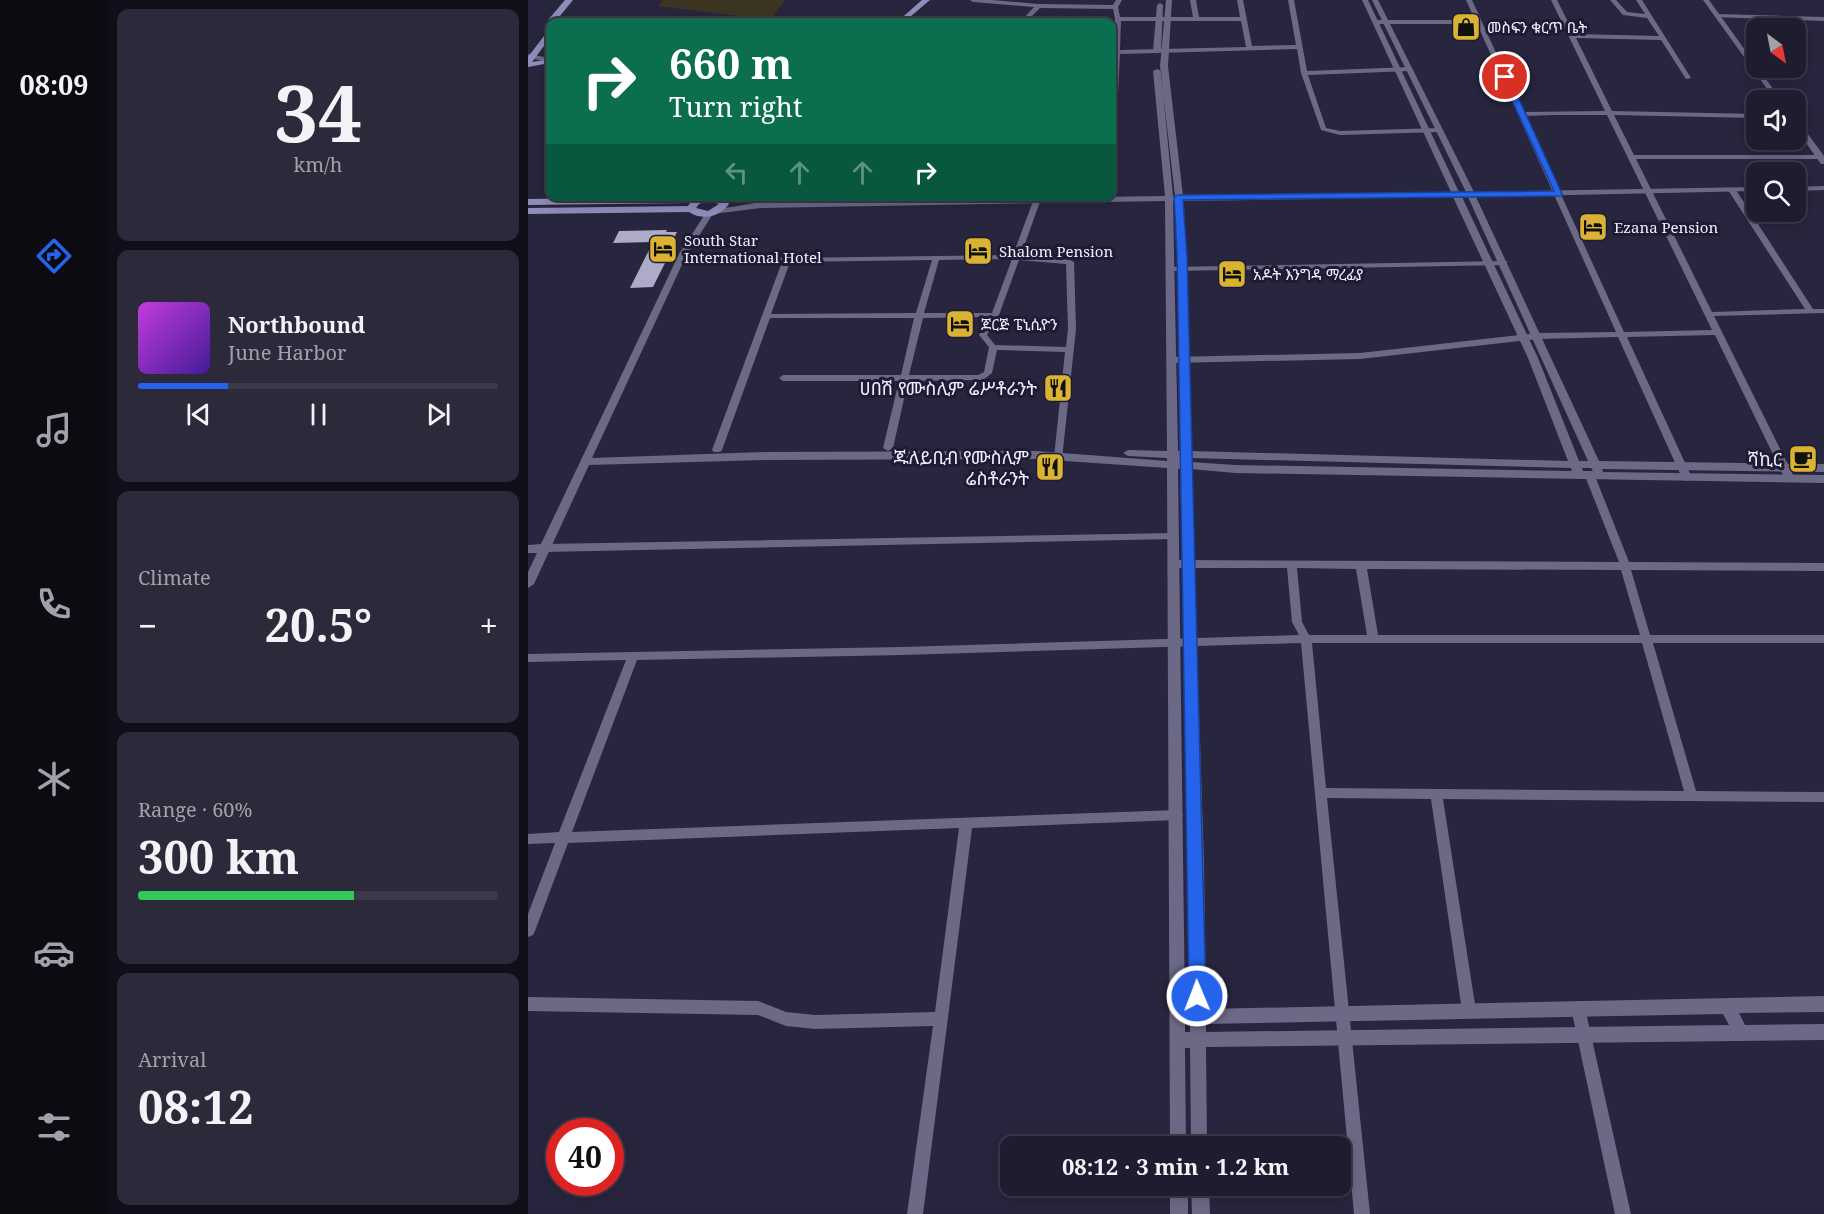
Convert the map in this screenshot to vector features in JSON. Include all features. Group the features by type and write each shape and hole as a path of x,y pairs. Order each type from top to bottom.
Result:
{"main road":[{"path":"555,18 569,0"},
{"path":"563,18 577,0"},
{"path":"905,18 926,0"},
{"path":"915,18 935,0"},
{"path":"530,56 546,31"},
{"path":"530,56 546,38"},
{"path":"530,56 546,60"},
{"path":"528,202 572,201"},
{"path":"694,211 692,205 700,201"},
{"path":"528,211 713,213 723,207 722,201"}],"street":[{"path":"973,0 1038,6 1117,3 1116,18"},
{"path":"1161,0 1163,19 1158,95 1173,197 1177,269 1177,360 1173,461 1178,1136"},
{"path":"1163,19 1169,0"},
{"path":"1193,0 1196,19"},
{"path":"1240,0 1249,48"},
{"path":"1291,0 1304,73 1312,101 1320,116 1320,124 1326,131 1340,133 1439,130"},
{"path":"1365,0 1400,70 1545,386 1575,465 1590,476 1625,565 1691,795"},
{"path":"1375,0 1467,184 1538,336 1595,465 1590,476"},
{"path":"1469,0 1560,194 1685,472"},
{"path":"1554,0 1790,479"},
{"path":"1613,0 1625,14 1650,16"},
{"path":"1639,0 1688,78"},
{"path":"1706,0 1771,90"},
{"path":"1027,18 1038,6"},
{"path":"1717,16 1824,19"},
{"path":"1116,24 1163,19 1243,19"},
{"path":"1376,22 1478,22"},
{"path":"1571,36 1662,38"},
{"path":"1116,52 1300,47"},
{"path":"530,56 546,54"},
{"path":"1304,73 1410,69"},
{"path":"1522,114 1579,112 1612,115 1746,116"},
{"path":"1806,138 1822,160"},
{"path":"1633,157 1822,160"},
{"path":"1436,196 1451,182"},
{"path":"1467,184 1492,195"},
{"path":"1806,189 1824,188"},
{"path":"1116,198 1457,196 1746,189"},
{"path":"1732,190 1810,311"},
{"path":"1477,207 1492,195"},
{"path":"1436,196 1463,208"},
{"path":"735,201 761,205"},
{"path":"528,585 683,254 696,232 713,213 761,205 860,201"},
{"path":"1037,201 995,315 983,335 993,347 1070,350"},
{"path":"694,211 696,232"},
{"path":"683,254 787,260 1017,256 1069,261 1072,264 1070,350 1060,453"},
{"path":"888,448 919,316 936,259"},
{"path":"717,450 787,260"},
{"path":"1177,269 1504,263"},
{"path":"1710,314 1824,311"},
{"path":"767,316 995,315"},
{"path":"1177,360 1360,356 1538,336 1621,332 1718,332"},
{"path":"783,378 903,380 983,378 988,373 993,347"},
{"path":"1177,360 1187,462 1187,564 1192,641 1199,1136"},
{"path":"589,458 717,450 888,448 1060,453 1187,462 1400,467 1590,476 1785,467 1824,468"},
{"path":"589,458 1060,453"},
{"path":"1400,467 1595,465 1790,479 1824,479"},
{"path":"528,549 1174,536"},
{"path":"1174,564 1824,567"},
{"path":"1292,565 1297,622 1306,639 1323,793 1362,1214"},
{"path":"1361,565 1372,639"},
{"path":"528,658 1306,639 1824,639"},
{"path":"528,931 633,656"},
{"path":"1323,793 1824,796"},
{"path":"1436,795 1469,1011"},
{"path":"528,839 1177,815"},
{"path":"915,1214 966,824"},
{"path":"528,1004 759,1008 786,1019 815,1022 941,1019"},
{"path":"1177,1017 1824,1004"},
{"path":"1728,1006 1740,1033"},
{"path":"1578,1008 1623,1214"},
{"path":"1176,1040 1824,1032"},
{"path":"1179,1196 1179,1214"},
{"path":"1201,1196 1202,1214"}],"shaded area":[{"path":"663,0 785,0 772,18 754,18 658,6"}],"building":[{"path":"667,230 666,232 677,232 674,238 677,239 653,287 630,288 653,242 613,243 619,231"}],"place":[{"name":"መስፍን ቁርጥ ቤት","path":"1466,27"},
{"name":"Ezana Pension","path":"1593,227"},
{"name":"South Star International Hotel","path":"663,249"},
{"name":"Shalom Pension","path":"978,251"},
{"name":"አዶት እንግዳ ማረፊያ","path":"1232,274"},
{"name":"ጆርጅ ፔኒሲዮን","path":"960,324"},
{"name":"ሀበሽ የሙስሊም ሬሥቶራንት","path":"1058,388"},
{"name":"ሻኪር","path":"1803,459"},
{"name":"ጁለይቢብ የሙስሊም ሬስቶራንት","path":"1050,467"}],"route":[{"path":"1197,996 1197,863 1192,641 1187,564 1182,241 1178,197 1560,194 1505,77"}]}
